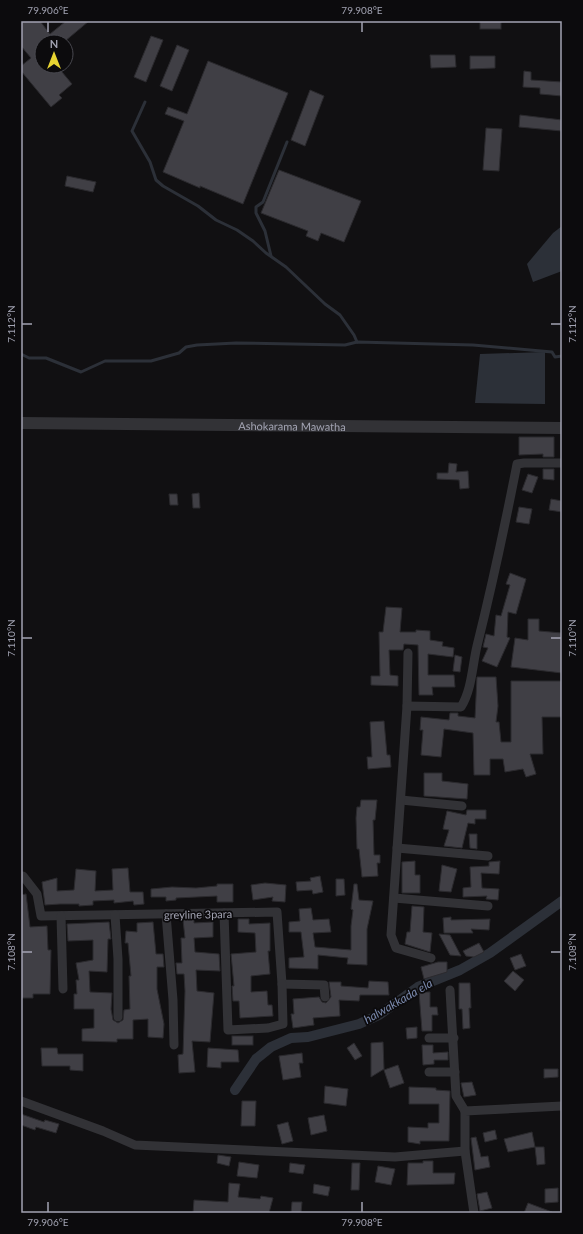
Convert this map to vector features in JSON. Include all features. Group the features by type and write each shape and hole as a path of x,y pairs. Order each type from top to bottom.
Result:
{"street":[{"name":"Ashokarama Mawatha","path":"21,423 562,428"},
{"path":"407,706 461,707 468,697 473,664 496,570 517,464 562,463"},
{"path":"408,653 407,706 391,935 396,948 431,958"},
{"path":"401,800 462,806"},
{"path":"397,848 488,856"},
{"name":"greyline 3para","path":"21,876 23,876 37,894 41,916 277,912 282,984"},
{"path":"394,898 488,906"},
{"path":"224,913 228,1030 268,1028 283,1024 282,984 324,986 325,997"},
{"path":"166,914 173,1000 174,1045"},
{"path":"115,915 118,959 118,1017"},
{"path":"61,916 63,989"},
{"path":"450,990 454,1038 456,1096 465,1111 466,1151 474,1213"},
{"path":"429,1038 454,1038"},
{"path":"429,1072 455,1072"},
{"path":"21,1102 103,1131 135,1145 395,1157 466,1151"},
{"path":"465,1111 562,1106"}],"shaded area":[{"path":"562,226 562,271 533,282 527,264 553,233"},
{"path":"545,352 545,404 475,403 480,354"}],"building":[{"path":"21,21 40,21 50,34 34,34 34,74 64,74 72,84 59,95 62,98 51,107 21,71 21,66 31,58 21,46"},
{"path":"66,21 89,21 74,34 50,34"},
{"path":"480,21 501,21 501,29 480,29"},
{"path":"151,36 163,40 146,82 134,77"},
{"path":"177,45 189,50 172,91 160,86"},
{"path":"430,55 455,55 456,67 431,68"},
{"path":"470,56 495,56 495,68 470,69"},
{"path":"208,61 288,93 243,204 163,172 184,121 165,114 168,107 187,114"},
{"path":"524,71 531,72 531,80 562,82 562,96 540,94 540,88 523,87"},
{"path":"310,90 324,96 305,146 291,140"},
{"path":"520,115 562,120 562,131 519,127"},
{"path":"486,128 502,129 499,171 483,170"},
{"path":"279,170 361,201 344,242 321,233 318,241 306,236 308,231 261,213"},
{"path":"67,176 96,182 93,192 65,186"},
{"path":"519,437 554,437 554,457 543,457 543,454 519,455"},
{"path":"449,463 457,464 456,472 468,471 469,488 460,489 459,480 437,479 437,473 448,473"},
{"path":"543,469 554,469 554,480 543,479"},
{"path":"528,474 538,477 532,493 522,490"},
{"path":"199,493 200,508 193,508 192,494"},
{"path":"169,494 177,494 178,505 170,505"},
{"path":"551,499 562,501 562,512 549,510"},
{"path":"519,507 532,509 529,524 516,522"},
{"path":"510,573 526,579 516,614 508,612 507,637 510,638 497,667 482,661 488,648 483,647 486,634 494,636 496,615 501,616 510,585 506,584"},
{"path":"386,607 402,608 400,632 416,632 416,630 430,631 430,640 443,642 442,646 454,648 453,657 428,654 428,675 454,675 455,687 432,687 433,695 419,695 418,645 404,644 403,650 389,650 390,675 398,676 398,686 371,685 371,676 380,676 379,632 383,632"},
{"path":"528,619 539,619 539,631 562,633 562,673 511,667 515,638 528,640"},
{"path":"455,655 462,657 460,672 453,671"},
{"path":"477,677 496,677 498,706 496,722 499,722 501,742 511,742 511,681 562,681 562,717 542,717 543,754 530,754 536,774 526,777 523,769 505,772 503,759 490,759 490,775 474,775 473,733 444,729 441,757 421,755 423,730 420,730 421,717 449,720 450,713 458,713 458,716 475,718"},
{"path":"384,721 387,755 390,755 391,767 368,769 367,757 372,757 370,722"},
{"path":"424,773 442,773 442,781 468,784 467,799 424,796"},
{"path":"361,800 377,800 375,820 373,820 374,855 380,855 380,863 377,863 378,876 362,877 359,849 357,849 356,818 357,807 360,807"},
{"path":"467,810 486,810 486,819 475,819 475,824 468,823 462,848 444,846 449,830 443,829 447,811 466,815"},
{"path":"469,834 477,834 477,849 470,848"},
{"path":"415,861 415,875 420,875 420,893 402,893 402,862"},
{"path":"500,861 499,874 481,873 482,888 499,889 498,900 486,899 487,896 463,897 463,888 471,887 470,867 489,866 489,862"},
{"path":"442,865 457,869 451,892 439,891"},
{"path":"128,868 130,892 143,892 144,904 134,905 133,901 114,903 114,900 93,901 93,905 45,905 42,882 57,878 57,891 74,890 76,869 96,871 95,891 113,890 112,869"},
{"path":"320,876 323,892 313,894 312,890 297,891 296,882 311,881 310,878"},
{"path":"336,879 344,879 345,895 336,896"},
{"path":"265,883 286,885 285,902 272,901 273,897 253,900 251,885"},
{"path":"217,884 233,884 233,902 217,902 217,896 176,898 176,900 166,901 166,897 151,897 151,889 172,887 196,888 217,886"},
{"path":"354,884 357,884 359,900 373,901 367,929 367,965 347,964 348,958 318,955 318,969 289,968 289,958 304,957 301,932 289,932 289,922 300,921 299,909 311,908 313,920 329,919 331,932 313,933 315,947 351,950 353,910 351,909"},
{"path":"26,894 30,927 47,926 48,950 51,950 50,994 33,994 33,998 21,998 21,895"},
{"path":"412,906 424,907 423,932 432,933 430,952 405,944 407,932 410,932"},
{"path":"451,917 451,920 490,919 489,930 471,929 473,933 444,933 443,918"},
{"path":"194,919 194,923 213,922 213,937 194,938 195,952 219,954 220,971 196,970 197,991 214,993 210,1042 192,1041 195,1072 179,1073 178,1055 183,1054 185,991 184,974 177,974 176,963 182,963 181,938 185,938 183,920"},
{"path":"238,919 249,919 249,924 270,923 270,951 268,951 270,974 251,976 251,992 267,991 268,1005 272,1005 273,1016 240,1018 239,1001 233,1001 232,986 234,986 231,954 256,952 255,933 238,932"},
{"path":"109,922 111,939 108,939 107,972 89,971 90,992 112,993 111,1009 113,1020 118,1023 123,1020 124,1010 130,1009 129,976 131,976 128,943 125,943 126,931 137,932 137,923 153,922 156,954 163,954 164,967 157,967 157,989 164,1024 163,1038 148,1037 148,1019 133,1020 133,1039 117,1039 117,1042 82,1041 82,1029 94,1028 94,1009 74,1009 74,994 77,994 76,980 79,980 76,963 93,960 93,940 68,941 67,924"},
{"path":"439,934 450,935 461,956 450,955"},
{"path":"479,943 484,952 474,957 466,956 463,951"},
{"path":"521,954 526,966 515,970 510,958"},
{"path":"438,962 447,962 447,972 424,979 421,967"},
{"path":"513,971 524,980 515,991 504,981"},
{"path":"369,981 388,982 389,995 360,995 359,1001 339,1000 340,1016 313,1018 314,1025 293,1028 291,1014 294,1014 293,999 319,997 322,1002 326,1003 331,997 329,982 341,982 341,986 368,988"},
{"path":"459,983 470,983 470,1028 463,1029 462,1009 459,1009"},
{"path":"419,992 430,992 430,1007 437,1007 438,1015 432,1015 432,1031 422,1031"},
{"path":"417,1027 417,1038 407,1039 406,1028"},
{"path":"232,1036 253,1036 253,1045 232,1045"},
{"path":"383,1042 384,1069 371,1077 371,1043"},
{"path":"354,1043 362,1056 355,1060 347,1048"},
{"path":"422,1045 433,1045 433,1053 448,1052 448,1060 434,1060 434,1064 423,1065"},
{"path":"41,1048 57,1048 58,1054 83,1054 83,1071 70,1070 70,1066 42,1066"},
{"path":"208,1048 238,1050 239,1062 221,1062 221,1068 207,1067"},
{"path":"302,1053 303,1063 299,1063 301,1077 283,1080 279,1056"},
{"path":"398,1065 404,1083 390,1088 384,1070"},
{"path":"544,1069 558,1069 558,1077 544,1078"},
{"path":"472,1082 476,1095 464,1097 461,1083"},
{"path":"325,1086 348,1089 346,1106 324,1103"},
{"path":"409,1087 436,1088 436,1090 450,1091 449,1141 420,1141 420,1144 408,1142 408,1127 428,1128 428,1123 439,1123 439,1104 409,1104"},
{"path":"242,1101 256,1101 255,1126 241,1126"},
{"path":"21,1114 44,1122 45,1120 59,1124 56,1133 36,1127 35,1130 21,1125"},
{"path":"324,1115 327,1131 311,1135 308,1118"},
{"path":"288,1122 293,1141 282,1144 277,1125"},
{"path":"495,1130 497,1139 485,1142 483,1133"},
{"path":"532,1132 535,1147 508,1152 504,1139"},
{"path":"476,1137 481,1157 488,1156 490,1167 475,1170 471,1138"},
{"path":"535,1147 544,1147 545,1164 537,1165"},
{"path":"218,1155 231,1157 229,1166 217,1163"},
{"path":"423,1161 433,1161 433,1173 455,1173 454,1184 407,1185 408,1163 423,1163"},
{"path":"239,1162 259,1165 257,1178 237,1176"},
{"path":"290,1163 305,1165 303,1174 289,1172"},
{"path":"352,1163 360,1163 359,1190 351,1190"},
{"path":"378,1166 395,1169 391,1185 375,1182"},
{"path":"229,1183 240,1184 238,1197 260,1199 261,1196 273,1198 269,1213 193,1213 194,1200 228,1202"},
{"path":"314,1184 330,1187 328,1196 313,1193"},
{"path":"558,1188 558,1202 545,1203 545,1189"},
{"path":"487,1192 492,1208 480,1211 477,1194"},
{"path":"292,1202 302,1202 301,1213 291,1213"},
{"path":"528,1203 552,1212 552,1213 524,1213"}],"waterway":[{"path":"145,102 132,131 150,162 156,180 163,186 198,206 216,220 237,230 286,267 325,304 340,315 357,342"},
{"path":"271,256 265,231 256,213 256,207 263,202 287,142"},
{"path":"21,354 29,358 46,358 81,372 105,361 151,361 179,353 186,347 236,343 345,345 357,342 473,345 552,352 555,357 562,356"},
{"name":"halwakkada ela","path":"235,1090 256,1059 271,1047 291,1038 308,1037 359,1024 379,1015 418,987 460,970 490,953 562,901"}]}
